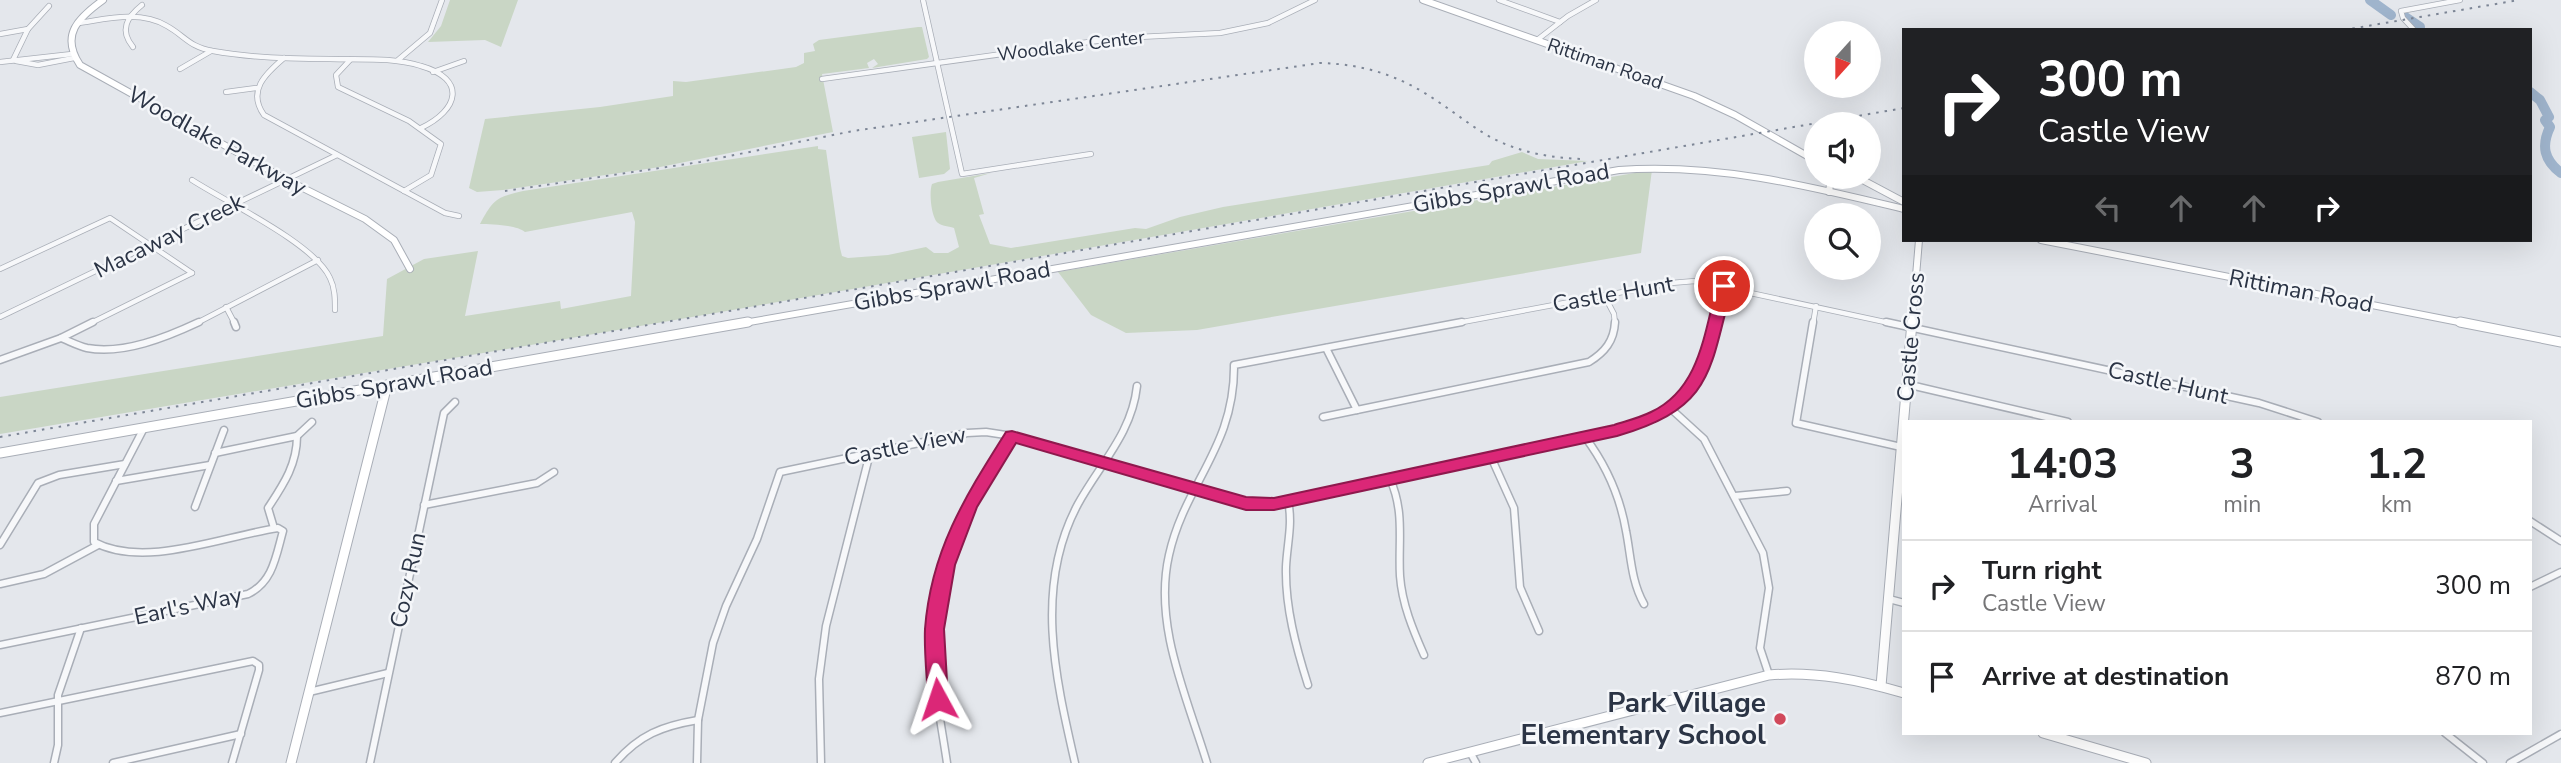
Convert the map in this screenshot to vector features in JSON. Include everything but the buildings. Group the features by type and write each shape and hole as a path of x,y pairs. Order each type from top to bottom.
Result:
{"main road":[{"path":"73,56 70,40 78,23 103,0"},
{"name":"Rittiman Road","path":"1423,0 1668,86 1725,110 1804,152"},
{"name":"Woodlake Parkway","path":"73,56 86,68 382,230 402,252 410,270"},
{"name":"Gibbs Sprawl Road","path":"0,453 1619,170 1664,166 1716,169 1760,175 1902,209"},
{"path":"1880,189 1902,200"},
{"name":"Castle Cross","path":"1904,420 1919,242"},
{"name":"Rittiman Road","path":"2051,242 2561,342"},
{"path":"290,763 387,385"},
{"name":"Castle Cross","path":"1881,686 1900,520 1902,448"},
{"path":"1428,763 1769,675 1815,672 1902,692"},
{"path":"2050,735 2146,763"}],"street":[{"path":"397,60 430,33 442,0"},
{"path":"923,0 962,174 1091,154"},
{"name":"Woodlake Center","path":"822,79 1118,37 1203,35 1237,30 1282,18 1315,0"},
{"path":"1499,0 1560,22"},
{"path":"1537,40 1596,0"},
{"path":"2412,28 2403,18 2401,11 2460,0"},
{"path":"133,47 124,34 128,18 142,5"},
{"path":"13,60 28,29 50,6"},
{"path":"78,23 128,18 159,22 169,26 189,44 211,51 284,58 397,60 433,72 452,85 453,102 445,115 421,128"},
{"path":"0,34 28,29"},
{"path":"180,69 211,51"},
{"path":"13,60 46,65 73,56"},
{"path":"0,62 38,61 73,56"},
{"path":"284,58 268,72 256,88 256,103 264,115 445,213 459,216"},
{"path":"350,60 336,75 338,87 438,139 440,149 431,175 404,191"},
{"path":"32,65 38,61"},
{"path":"433,72 464,61"},
{"path":"226,92 256,88"},
{"name":"Macaway Creek","path":"0,317 337,155"},
{"path":"192,180 305,248 318,260 334,284 335,310"},
{"path":"0,269 110,218 192,273 61,338 0,360"},
{"path":"61,338 84,348 132,345 170,336 318,260"},
{"name":"Castle Hunt","path":"1196,489 1215,454 1230,417 1234,365 1684,281 1724,286 1913,326 2259,404 2311,420"},
{"name":"Castle View","path":"698,720 713,643 726,606 758,539 780,472 967,433 986,432 1012,436 1251,504 1288,501 1643,422 1670,408 1690,391 1701,373 1724,286"},
{"path":"1323,417 1589,362 1605,350 1614,330 1616,315 1604,295"},
{"path":"1816,306 1796,423 1902,448"},
{"path":"226,307 236,327"},
{"path":"1326,348 1357,410"},
{"path":"1906,384 2059,420"},
{"path":"1075,763 1050,640 1051,592 1063,536 1076,506 1128,419 1137,386"},
{"name":"Cozy Run","path":"370,763 444,413 455,402"},
{"path":"1670,408 1704,439 1766,562 1769,588 1760,648 1769,675"},
{"path":"215,453 297,436 312,422"},
{"path":"97,545 94,524 144,428"},
{"path":"195,507 224,430"},
{"path":"0,584 44,574 97,545 119,552 163,550 274,528 268,508 287,479 296,454 297,436"},
{"path":"947,763 935,678 935,629 946,565 968,506 1012,436"},
{"path":"1585,437 1607,471 1620,503 1629,547 1631,577 1644,604"},
{"path":"821,763 819,711 822,651 828,616 870,453"},
{"path":"1491,457 1514,508 1520,587 1539,631"},
{"path":"0,545 38,483 59,475 125,464"},
{"path":"116,481 210,465"},
{"path":"424,505 537,483 554,472"},
{"path":"1390,479 1402,510 1400,561 1405,604 1424,655"},
{"path":"1196,489 1177,527 1169,556 1166,604 1172,648 1207,763"},
{"path":"1735,496 1787,491"},
{"path":"1288,501 1292,517 1286,564 1287,612 1308,685"},
{"path":"2532,522 2561,541"},
{"name":"Earl's Way","path":"81,628 253,592 263,586 269,576 283,531 274,528"},
{"path":"2532,586 2561,572"},
{"path":"1889,598 1902,602"},
{"path":"0,645 81,628"},
{"path":"54,763 58,745 58,700 64,671 81,628"},
{"path":"0,713 253,661 259,665 259,670 232,763"},
{"path":"309,692 388,673"},
{"path":"615,763 632,741 650,730 698,720 697,763"},
{"path":"113,763 241,734"},
{"path":"2510,763 2561,734"},
{"path":"2448,735 2483,763"},
{"path":"1471,752 1476,763"}],"green space":[{"path":"450,0 518,0 501,47 485,40 428,42 441,26"},
{"path":"922,27 929,57 927,59 872,68 878,64 874,59 867,63 869,68 822,74 833,132 660,167 503,190 477,192 469,188 485,119 673,96 673,81 686,82 796,67 804,63 804,53 815,51 813,44 819,40"},
{"path":"946,132 950,169 944,174 919,178 912,137"},
{"path":"818,146 818,149 826,150 840,248 842,256 848,258 888,255 926,247 934,253 948,253 959,247 954,228 940,224 934,217 932,184 991,173 974,178 984,214 979,215 990,244 1011,248 1135,228 1146,229 1180,217 1223,207 1489,165 1492,161 1522,152 1538,159 1588,161 525,346 0,434 0,397 383,336 387,279 424,259 478,251 465,316 560,301 561,309 631,296 635,222 632,212 525,232 510,226 480,224 496,201 523,191"},
{"path":"1652,170 1641,253 1197,330 1126,333 1091,315 1058,272"}],"waterway":[{"path":"2370,0 2391,15"},
{"path":"2405,17 2420,27"},
{"path":"2532,94 2540,100 2549,117 2545,120 2550,127 2546,152 2551,163 2561,173"}],"railway":[{"path":"2356,28 2519,0"},
{"path":"505,191 700,162 853,131 1320,63 1368,69 1398,79 1426,94 1487,135 1515,148 1549,156 1583,159"},
{"path":"0,437 1902,108"}],"place":[{"name":"Park Village Elementary School","path":"1780,719"}],"route":[{"path":"938,699 935,629 946,565 968,506 1012,436 1246,503 1274,504 1617,430 1657,416 1682,399 1701,373 1724,286"}]}
